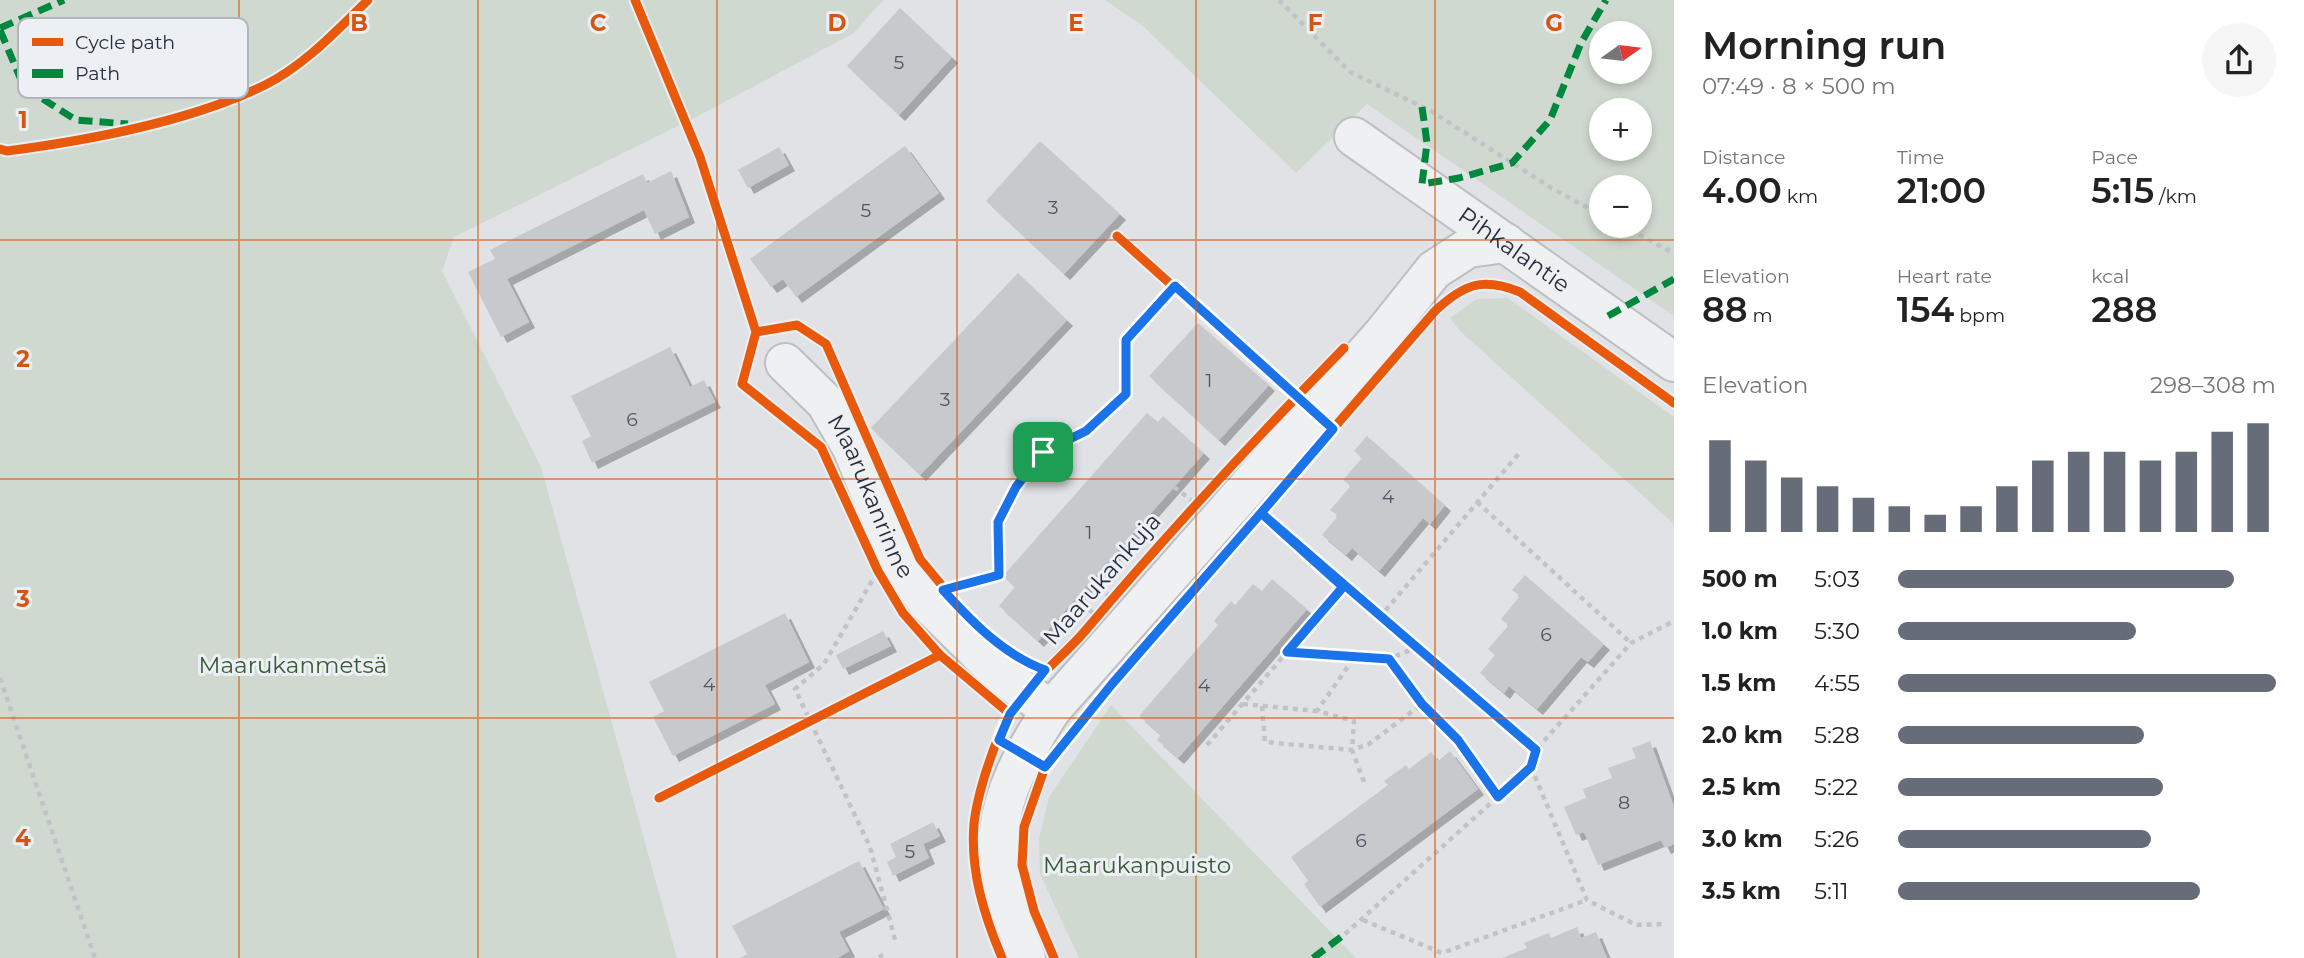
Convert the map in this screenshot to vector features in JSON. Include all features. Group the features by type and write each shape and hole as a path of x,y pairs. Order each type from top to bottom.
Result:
{"street":[{"name":"Pihkalantie","path":"1354,137 1674,362"},
{"path":"1026,958 1005,898 998,858 1000,817 1010,779 1051,710 1383,334 1434,270 1468,248 1506,243"},
{"name":"Maarukanrinne","path":"785,363 826,403 852,449 898,561 928,603 1000,674 1051,710"}],"path":[{"path":"1279,0 1350,72 1431,111 1552,189 1589,209"},
{"path":"1645,238 1674,253"},
{"path":"1165,278 1185,295"},
{"path":"954,587 999,575 998,522 1016,487 1043,452 1086,431 1126,394 1126,340 1175,286"},
{"path":"1379,618 1521,452"},
{"path":"1174,487 1194,503"},
{"path":"1478,502 1631,643"},
{"path":"1252,523 1270,503"},
{"path":"1261,513 1343,587 1536,750"},
{"path":"884,581 878,571 824,664 795,689 870,847 896,943"},
{"path":"1097,617 1076,598 1097,584 1113,598"},
{"path":"1207,745 1343,587"},
{"path":"1345,934 1531,767 1536,750 1631,643 1674,621"},
{"path":"1287,652 1389,659 1415,648"},
{"path":"1317,711 1356,655"},
{"path":"1389,659 1422,704 1458,740 1498,797"},
{"path":"0,678 95,958"},
{"path":"1243,704 1317,711 1354,721 1352,750 1364,782"},
{"path":"1262,706 1265,742 1352,750 1369,744 1422,704"},
{"path":"799,729 822,716"},
{"path":"1531,767 1587,900 1636,925 1665,924"},
{"path":"1363,920 1443,953 1587,900"}],"green space":[{"name":"Maarukanmetsä","path":"0,0 883,0 854,33 700,115 454,237 442,271 541,467 677,958 0,958"},
{"path":"1105,0 1674,0 1674,316 1367,104 1296,173 1143,26"},
{"path":"1508,298 1674,417 1674,524 1459,330 1450,318 1477,299"},
{"name":"Maarukanpuisto","path":"1111,705 1356,958 1079,958 1040,874 1039,839 1049,797"}],"building":[{"path":"900,8 952,57 899,115 847,66"},
{"path":"1040,141 1120,214 1064,274 986,201"},
{"path":"905,146 939,193 796,297 783,279 771,287 750,259"},
{"path":"779,147 789,165 748,188 738,170"},
{"path":"671,171 689,217 655,234 644,210 507,279 529,322 501,337 468,272 495,259 490,250 643,174 647,183"},
{"path":"1018,273 1067,320 920,475 871,428"},
{"path":"1198,323 1269,385 1219,440 1149,376"},
{"path":"670,347 690,387 704,380 715,402 592,463 582,441 591,436 571,396"},
{"path":"1147,413 1158,422 1163,416 1204,453 1038,641 999,606 1015,587 1003,576"},
{"path":"1367,436 1445,505 1430,524 1423,518 1379,571 1352,548 1346,555 1322,535 1338,516 1330,510 1351,486 1343,480 1362,458 1354,451"},
{"path":"1525,575 1604,644 1588,662 1581,657 1537,709 1509,686 1504,693 1480,673 1495,655 1488,649 1509,625 1501,619 1520,596 1512,590"},
{"path":"1272,579 1307,609 1178,758 1157,740 1161,735 1139,716 1218,625 1214,621 1231,601 1235,605 1253,584 1262,591"},
{"path":"785,613 809,662 765,685 775,704 673,756 653,717 664,711 649,682"},
{"path":"883,631 891,646 843,669 836,655"},
{"path":"1650,741 1674,807 1674,844 1665,848 1661,840 1598,865 1584,832 1576,835 1564,807 1586,798 1583,789 1612,778 1608,768 1636,758 1632,748"},
{"path":"1450,751 1478,789 1320,907 1304,884 1308,881 1291,857 1388,785 1384,781 1406,765 1409,769 1431,752 1438,761"},
{"path":"933,822 940,836 923,844 929,858 893,876 887,862 896,857 890,844"},
{"path":"859,861 884,909 839,932 849,951 837,958 740,958 747,954 732,926"},
{"path":"1577,927 1581,938 1596,932 1607,958 1502,958 1527,948 1524,943 1549,933 1551,938"}],"marked path":[{"path":"23,18 64,0"},
{"path":"1422,107 1427,143 1422,184 1459,178 1512,163 1550,120 1581,43 1606,0"},
{"path":"0,28 18,20"},
{"path":"0,30 18,73"},
{"path":"41,98 76,120 128,124"},
{"path":"1608,316 1674,279"},
{"path":"1313,958 1345,934"}],"cycle path":[{"path":"248,92 293,68 320,47 368,0"},
{"path":"635,0 700,157 756,332 742,384 821,447 878,571 903,613 940,655 1010,714"},
{"path":"0,149 7,151 139,128 235,98"},
{"path":"1117,236 1333,430"},
{"path":"1054,958 1034,911 1022,865 1024,827 1045,767 1112,684 1435,311 1455,295 1474,286 1495,285 1520,292 1674,403"},
{"path":"756,332 797,325 826,344 920,559 968,617 1020,661 1045,671"},
{"name":"Maarukankuja","path":"1002,958 989,926 976,876 973,841 983,783 998,737 1010,713 1036,680 1076,641 1212,487 1344,348"},
{"path":"659,798 940,655"}],"route":[{"path":"1043,452 1016,487 998,522 999,575 943,590 968,617 1020,661 1045,670 1010,714 999,740 1045,767 1112,684 1261,513 1379,618 1536,750 1531,767 1498,797 1458,740 1422,704 1389,659 1287,652 1343,587 1261,513 1333,429 1175,286 1126,340 1126,394 1086,431 1043,452"}]}
